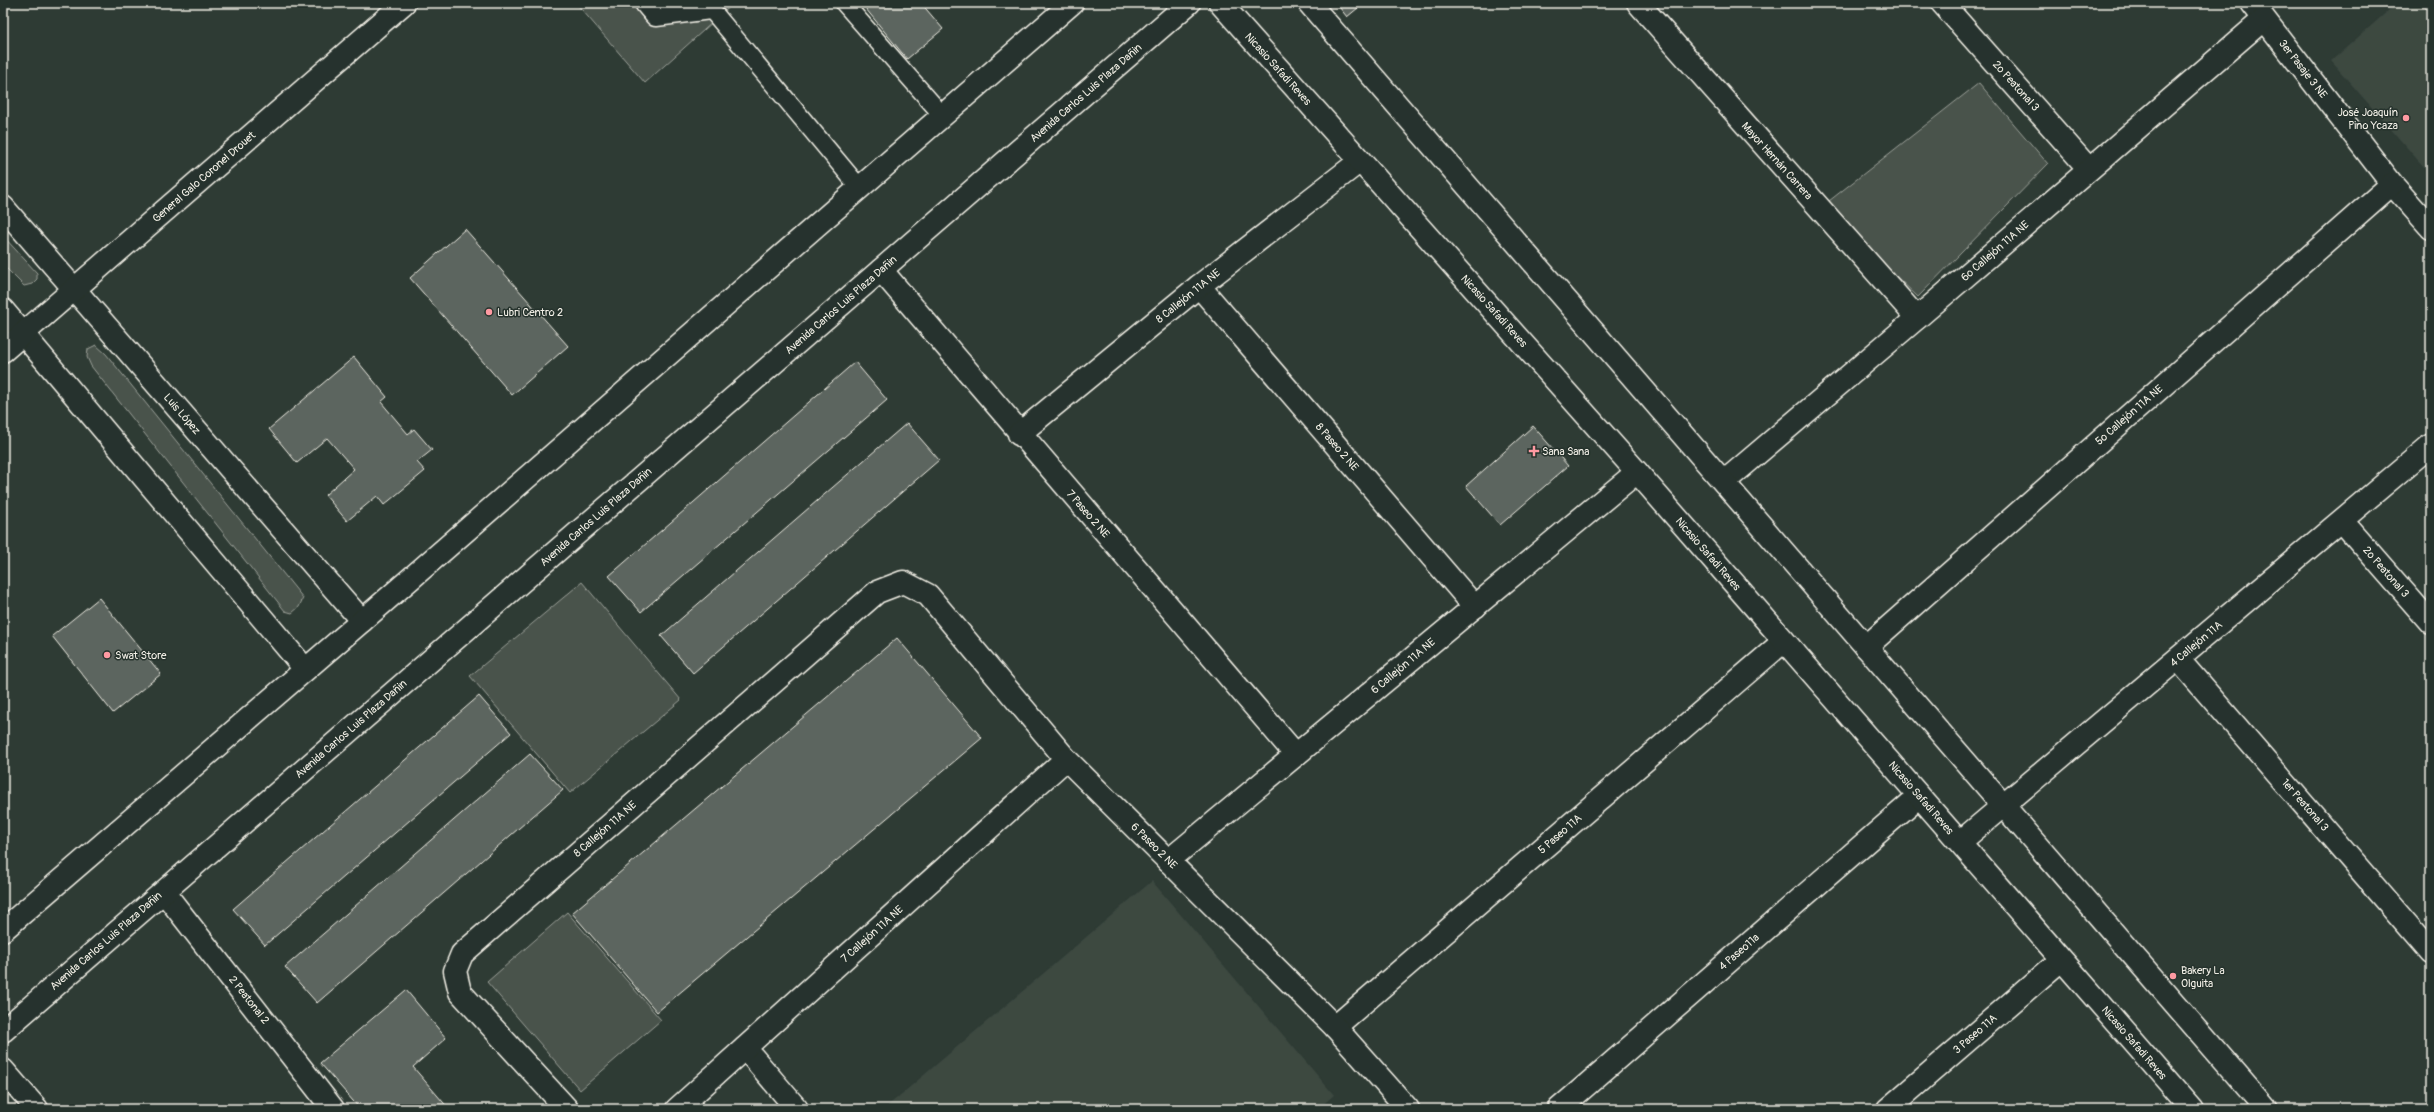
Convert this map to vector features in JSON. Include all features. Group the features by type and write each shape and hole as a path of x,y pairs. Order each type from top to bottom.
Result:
{"street":[{"name":"General Galo Coronel Drouet","path":"3,351 404,3"},
{"path":"646,3 656,15 710,5"},
{"path":"3,930 305,669 362,622 859,187 1072,3"},
{"name":"Avenida Carlos Luis Plaza Dañin","path":"3,1031 1189,3"},
{"name":"Nicasio Safadi Reves","path":"1220,3 1637,472 2192,1109"},
{"path":"1309,3 2266,1109"},
{"name":"Mayor Hernán Carrera","path":"1638,3 1917,318"},
{"name":"2º Peatonal 3","path":"1942,3 2089,169"},
{"name":"6º Callejón 11A NE","path":"1724,482 2089,169 2258,11"},
{"name":"3er Pasaje 3 NE","path":"2258,11 2392,184 2431,228"},
{"name":"8 Callejón 11A NE","path":"1019,434 1199,286 1360,161"},
{"name":"5º Callejón 11A NE","path":"1866,647 2392,184"},
{"name":"Luis López","path":"3,207 362,622"},
{"name":"7 Paseo 2 NE","path":"881,270 1019,434 1296,755"},
{"name":"8 Paseo 2 NE","path":"1199,286 1475,607"},
{"path":"3,310 305,669"},
{"name":"4 Callejón 11A","path":"1960,842 2431,445"},
{"name":"6 Callejón 11A NE","path":"1168,861 1637,472"},
{"name":"2º Peatonal 3","path":"2342,521 2431,623"},
{"name":"8 Callejón 11A NE","path":"567,1109 460,992 455,971 462,954 877,592 903,582"},
{"name":"6 Paseo 2 NE","path":"903,582 928,595 1066,759 1335,1027 1408,1109"},
{"name":"5 Paseo 11A","path":"1335,1027 1784,641"},
{"name":"1er Peatonal 3","path":"2178,658 2431,952"},
{"name":"7 Callejón 11A NE","path":"677,1109 1066,759"},
{"name":"4 Paseo11a","path":"1559,1109 1919,796"},
{"name":"2 Peatonal 2","path":"164,892 333,1109"},
{"name":"3 Paseo 11A","path":"1888,1109 2061,960"},
{"path":"745,1048 797,1109"},
{"path":"3,1070 37,1109"}],"lane":[{"path":"844,3 943,116"},
{"path":"710,5 859,187"}],"shaded area":[{"path":"576,3 734,3 645,83"},
{"name":"José Joaquín Pino Ycaza","path":"2397,3 2431,3 2431,175 2331,61"},
{"path":"1979,83 2048,164 1918,297 1874,255 1829,201"},
{"path":"3,236 37,273 37,279 32,284 24,286 3,265"},
{"path":"96,345 106,354 303,598 299,607 292,613 285,611 91,366 87,357 88,349"},
{"path":"582,582 681,700 570,793 470,676"},
{"path":"1152,881 1334,1095 1318,1109 884,1109"},
{"path":"567,912 661,1020 580,1090 487,982"}],"building":[{"path":"861,3 921,3 943,29 907,59"},
{"path":"1336,3 1364,3 1347,17"},
{"name":"Lubri Centro 2","path":"465,229 568,346 512,395 410,278"},
{"path":"354,357 387,397 381,402 408,434 414,429 432,450 417,462 425,471 384,505 377,496 347,521 325,495 354,469 327,438 297,463 269,429"},
{"path":"855,362 887,400 641,612 609,576"},
{"path":"907,423 939,460 693,673 661,636"},
{"path":"1533,426 1568,466 1500,525 1466,486"},
{"name":"Swat Store","path":"99,598 161,674 113,713 52,636"},
{"path":"897,638 982,738 657,1012 572,913"},
{"path":"479,696 511,733 265,945 233,909"},
{"path":"530,754 563,790 317,1003 285,967"},
{"path":"406,990 446,1038 413,1067 449,1109 360,1109 320,1063"}],"place":[{"name":"José Joaquín Pino Ycaza","path":"2406,118"},
{"name":"Lubri Centro 2","path":"489,312"},
{"name":"Sana Sana","path":"1534,451"},
{"name":"Swat Store","path":"107,655"},
{"name":"Bakery La Olguita","path":"2173,976"}]}
